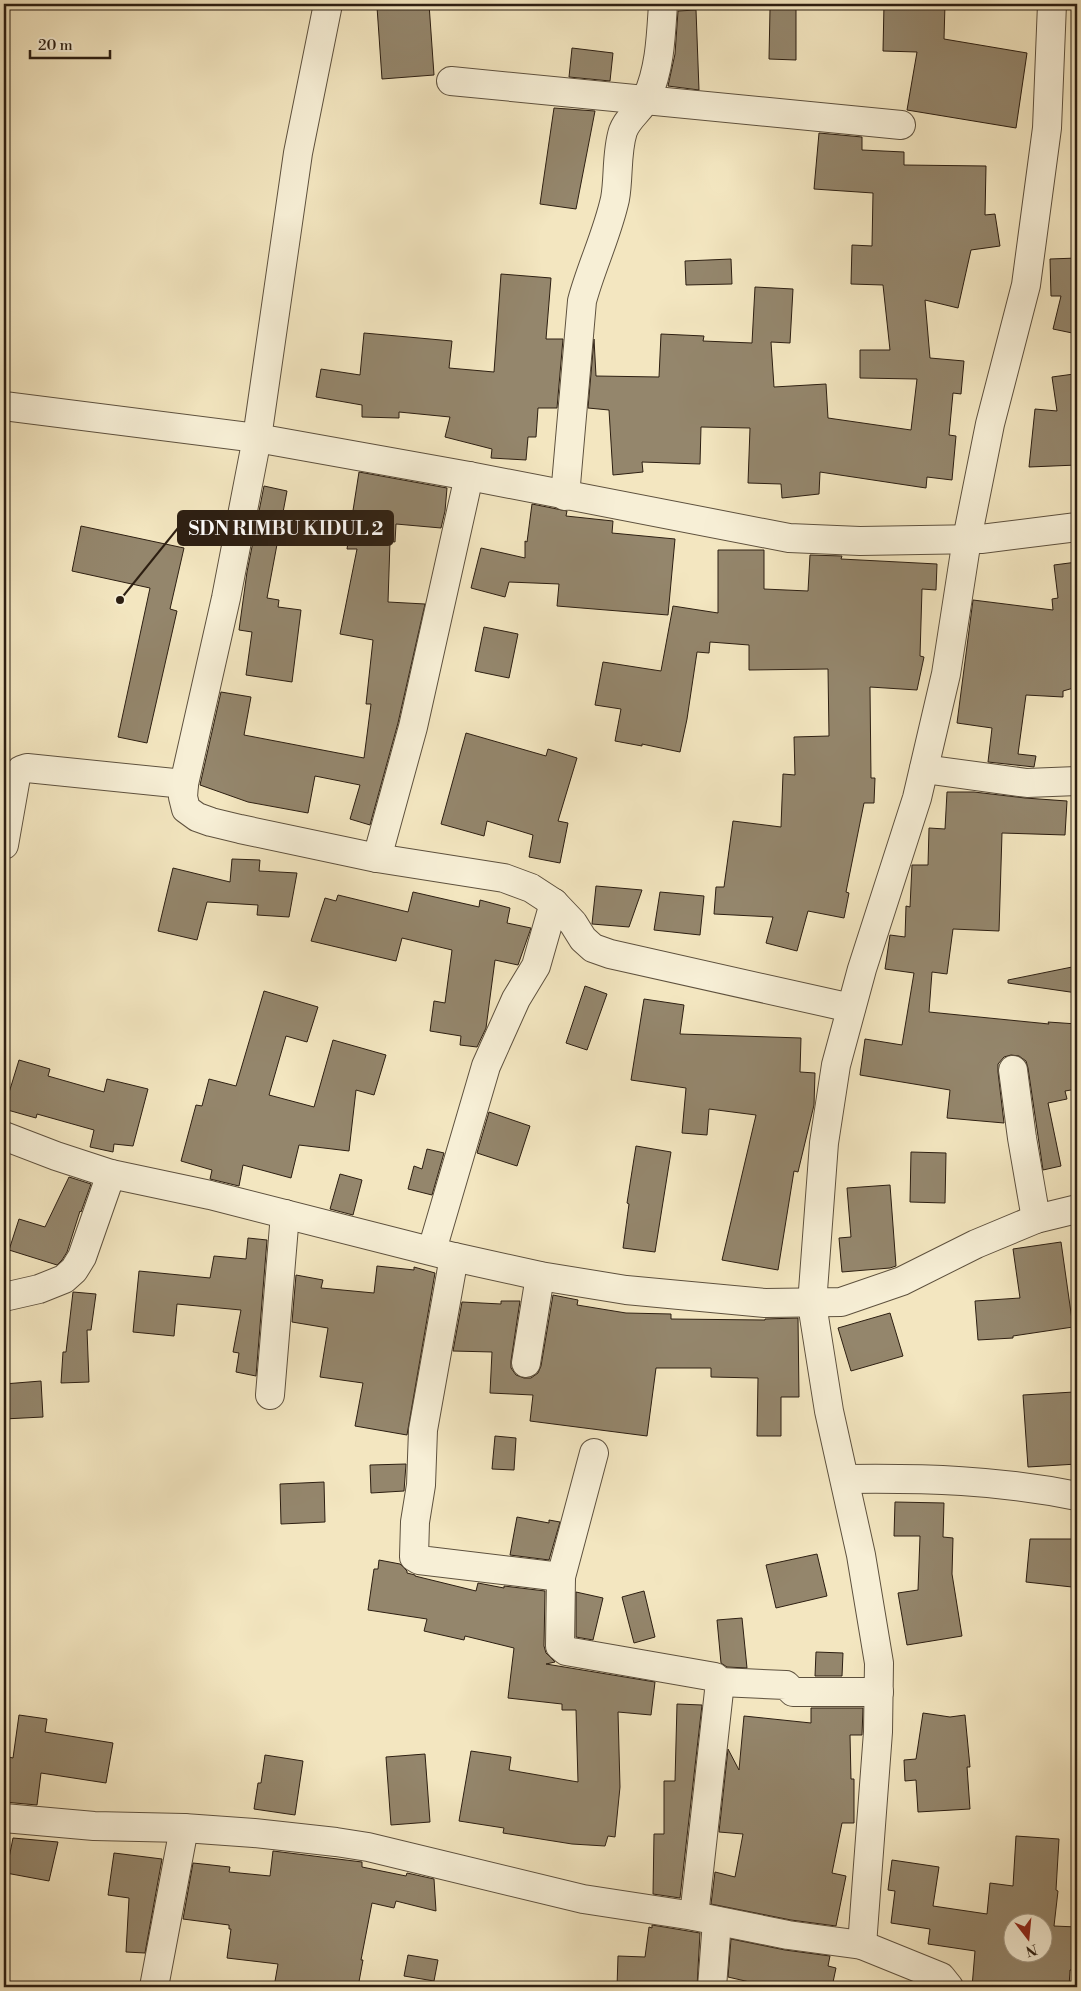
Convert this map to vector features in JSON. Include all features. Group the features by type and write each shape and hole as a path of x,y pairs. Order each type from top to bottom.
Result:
{"street":[{"path":"328,4 298,153 257,438 226,598 184,784 183,797 186,809 197,817 211,822 377,858 504,878 531,888 554,903 573,923 583,939 593,948 851,1008"},
{"path":"565,496 582,301 614,200 623,133 628,120 646,100 656,74 663,4"},
{"path":"862,1945 877,1741 879,1663 861,1555 846,1480 837,1453 829,1411 812,1304 824,1143 836,1065 851,1008 883,898 924,769 946,674 967,539 990,424 1026,285 1047,128 1052,4"},
{"path":"451,81 901,125"},
{"path":"4,406 257,438 469,476 789,538 860,541 981,540 1077,527"},
{"path":"377,858 413,727 469,476"},
{"path":"4,845 16,777 21,770 27,768 184,784"},
{"path":"924,769 1027,782 1077,781"},
{"path":"554,903 536,966 516,999 486,1066 443,1253 423,1430 421,1485 415,1522 414,1557 419,1560 561,1577"},
{"path":"1013,1070 1036,1219"},
{"path":"4,1136 111,1174 210,1195 540,1276 626,1290 765,1303 812,1304 841,1302 902,1281 976,1244 1036,1219 1077,1210"},
{"path":"4,1297 39,1289 64,1279 74,1270 82,1257 111,1174"},
{"path":"270,1395 285,1214"},
{"path":"526,1363 540,1276"},
{"path":"594,1453 561,1577 560,1646 566,1651 715,1677 720,1682 786,1685 793,1692 879,1692"},
{"path":"846,1480 921,1478 1036,1488 1077,1496"},
{"path":"712,1987 706,1918 720,1682"},
{"path":"4,1818 94,1826 184,1828 318,1840 368,1847 583,1899 706,1918 788,1935 862,1945 940,1977 949,1987"},
{"path":"154,1987 184,1828"}],"building":[{"path":"429,4 434,75 382,79 377,7"},
{"path":"884,4 945,4 944,39 1027,53 1016,128 907,110 917,52 883,51"},
{"path":"770,9 796,9 796,60 769,59"},
{"path":"696,10 699,90 668,86 675,54 678,11"},
{"path":"572,48 613,53 610,81 569,77"},
{"path":"554,108 595,111 576,209 540,204"},
{"path":"819,133 862,137 862,150 904,152 904,165 986,166 985,215 995,214 1000,246 971,250 958,308 925,300 930,358 964,361 961,394 953,393 949,435 956,436 952,480 927,477 926,488 820,472 819,494 782,498 781,484 748,483 750,428 701,427 700,464 642,462 643,472 613,475 609,410 588,408 594,339 596,376 659,377 661,334 704,336 703,341 752,343 755,287 793,289 790,343 771,342 774,387 826,384 828,418 911,430 917,379 860,378 860,350 890,350 883,285 851,284 852,245 872,246 873,193 814,189"},
{"path":"1077,258 1077,334 1053,329 1061,296 1051,296 1050,259"},
{"path":"731,259 732,284 686,285 685,261"},
{"path":"501,274 551,278 546,339 563,339 557,408 538,408 536,437 528,437 526,460 491,458 492,449 445,437 450,417 399,412 399,418 362,417 362,405 316,397 321,369 360,375 364,333 452,341 449,368 494,372"},
{"path":"1074,374 1077,398 1077,465 1029,467 1035,409 1057,411 1052,377"},
{"path":"359,472 447,488 441,528 396,524 395,542 390,541 388,602 425,604 398,723 370,825 350,819 360,785 315,776 308,813 248,802 200,785 221,692 251,697 244,735 364,758 371,704 366,704 373,640 340,634 357,549 347,549"},
{"path":"264,486 287,491 267,598 279,600 278,607 301,610 292,682 246,675 252,632 239,630 247,572"},
{"path":"532,504 567,511 566,516 613,521 612,533 675,539 668,615 557,606 559,584 509,582 505,597 471,588 481,548 525,558 525,541 527,542"},
{"path":"81,526 184,548 170,609 177,611 147,743 118,737 150,588 72,571"},
{"path":"718,550 764,550 764,589 808,591 810,555 842,556 841,559 937,564 936,590 922,589 920,656 924,657 917,690 870,687 871,778 875,778 874,803 864,803 846,892 849,893 844,918 808,911 797,951 766,943 773,917 714,914 716,887 724,887 733,821 781,827 783,774 795,775 794,737 829,736 828,669 749,670 749,645 710,642 709,653 697,652 680,752 642,744 642,746 615,741 621,709 595,705 603,662 661,671 673,606 718,613"},
{"path":"1077,562 1077,687 1063,691 1063,697 1026,695 1018,754 1036,756 1034,767 988,762 992,728 957,723 973,600 1053,610 1052,599 1058,598 1054,565"},
{"path":"484,627 518,634 509,678 475,671"},
{"path":"466,733 546,756 548,749 577,758 558,821 568,823 560,863 529,857 533,835 487,821 484,836 441,824"},
{"path":"947,792 974,792 1067,801 1065,835 1002,833 999,931 953,929 947,974 932,972 929,1012 1049,1024 1048,1022 1077,1024 1077,1089 1065,1091 1067,1099 1048,1103 1061,1166 1043,1170 1028,1068 1026,1061 1019,1056 1011,1055 1004,1057 998,1064 1004,1123 947,1118 950,1090 860,1075 865,1039 902,1045 914,973 885,969 890,935 905,937 906,906 910,907 912,865 928,865 929,828 945,829"},
{"path":"232,859 260,860 259,871 297,873 289,917 257,915 258,905 207,902 197,940 158,931 173,868 230,882"},
{"path":"596,886 642,890 629,927 592,924"},
{"path":"413,892 479,907 480,900 510,908 507,923 531,928 518,965 495,960 486,1028 477,1047 460,1045 461,1036 430,1031 434,1001 445,1003 452,950 402,938 396,961 311,941 325,898 336,901 338,895 408,912"},
{"path":"660,892 704,896 700,935 654,930"},
{"path":"1077,966 1077,993 1008,983 1008,980"},
{"path":"585,986 607,994 587,1050 566,1043"},
{"path":"264,991 318,1007 307,1042 286,1036 269,1095 314,1107 333,1040 386,1055 374,1095 356,1090 349,1151 299,1145 291,1178 243,1165 239,1186 210,1179 212,1170 181,1161 196,1105 202,1106 209,1079 236,1086"},
{"path":"644,999 684,1005 680,1034 801,1038 800,1072 815,1073 814,1105 798,1172 794,1171 778,1270 722,1260 756,1115 709,1109 707,1135 682,1133 686,1088 631,1080"},
{"path":"19,1060 50,1069 48,1076 104,1092 107,1079 148,1089 133,1146 114,1144 113,1152 90,1147 94,1130 37,1114 36,1118 4,1109"},
{"path":"489,1112 530,1126 517,1166 477,1153"},
{"path":"636,1146 671,1152 655,1252 623,1248 629,1204 627,1203"},
{"path":"427,1149 444,1153 432,1195 408,1189 414,1166 422,1169"},
{"path":"911,1152 946,1153 945,1203 910,1202"},
{"path":"340,1174 362,1180 353,1215 330,1209"},
{"path":"69,1177 91,1184 67,1252 62,1260 57,1265 9,1250 19,1219 45,1227"},
{"path":"890,1185 896,1266 842,1272 839,1238 851,1237 847,1188"},
{"path":"248,1238 267,1240 256,1376 236,1372 239,1353 233,1352 241,1310 177,1304 174,1336 133,1332 139,1271 210,1278 214,1256 246,1259"},
{"path":"1061,1242 1073,1327 1013,1336 1013,1338 978,1340 975,1301 1020,1298 1013,1249"},
{"path":"377,1266 414,1270 414,1267 435,1273 407,1435 355,1426 363,1383 320,1377 328,1328 292,1322 296,1275 323,1280 321,1288 374,1293"},
{"path":"73,1292 96,1294 91,1330 87,1330 89,1382 61,1383 63,1352 66,1352"},
{"path":"553,1295 578,1300 577,1305 626,1313 671,1314 671,1319 765,1320 798,1318 799,1397 781,1397 781,1436 757,1436 758,1378 711,1377 711,1368 656,1368 647,1436 530,1421 533,1395 490,1393 492,1352 453,1351 462,1302 501,1304 501,1301 520,1301 511,1368 516,1375 531,1378 538,1373 541,1366"},
{"path":"890,1313 903,1356 851,1371 838,1328"},
{"path":"41,1381 43,1417 4,1419 4,1384"},
{"path":"1074,1392 1077,1464 1028,1467 1023,1395"},
{"path":"495,1436 516,1438 514,1470 492,1469"},
{"path":"406,1464 404,1491 371,1493 370,1465"},
{"path":"324,1482 325,1522 281,1524 280,1484"},
{"path":"895,1502 944,1503 943,1537 953,1538 952,1574 962,1636 907,1645 898,1593 918,1590 920,1536 894,1536"},
{"path":"517,1517 549,1523 549,1520 560,1522 549,1560 510,1555"},
{"path":"1030,1539 1076,1539 1072,1587 1026,1582"},
{"path":"817,1554 827,1596 776,1608 766,1565"},
{"path":"379,1560 400,1564 407,1573 415,1576 476,1591 478,1583 504,1588 504,1586 545,1591 544,1646 546,1653 555,1662 546,1664 655,1682 651,1715 618,1712 620,1787 615,1837 608,1836 605,1846 572,1844 503,1833 504,1828 459,1821 471,1751 511,1757 509,1770 578,1782 576,1710 562,1710 562,1704 508,1698 514,1648 465,1636 464,1640 424,1631 427,1619 368,1610 374,1569 378,1569"},
{"path":"644,1591 655,1637 634,1643 622,1597"},
{"path":"576,1592 603,1598 593,1640 576,1637"},
{"path":"742,1618 747,1668 727,1667 721,1663 717,1620"},
{"path":"816,1652 843,1653 842,1676 815,1676"},
{"path":"677,1704 702,1705 680,1898 653,1894 654,1834 664,1834 664,1781 675,1781"},
{"path":"811,1708 863,1708 862,1735 850,1735 851,1779 854,1779 854,1823 842,1823 832,1873 846,1876 836,1926 791,1920 711,1904 715,1872 735,1877 743,1834 719,1832 728,1749 739,1770 744,1716 811,1723"},
{"path":"923,1713 950,1717 965,1715 970,1767 967,1767 970,1809 918,1812 916,1780 905,1781 904,1760 916,1759"},
{"path":"19,1715 47,1719 45,1732 113,1743 106,1783 41,1773 37,1805 4,1802 4,1756 13,1758"},
{"path":"425,1754 430,1822 391,1825 386,1757"},
{"path":"265,1755 303,1761 295,1815 254,1809 258,1783 261,1783"},
{"path":"1016,1836 1059,1839 1056,1890 1058,1891 1054,1926 1077,1927 1077,1970 1070,1970 1069,1987 972,1987 975,1951 928,1944 930,1929 891,1923 895,1891 888,1890 892,1860 939,1867 933,1906 987,1914 990,1883 1013,1886"},
{"path":"13,1838 58,1842 49,1881 6,1873"},
{"path":"273,1851 362,1862 362,1867 406,1876 407,1873 434,1879 436,1911 396,1901 394,1908 372,1903 358,1987 274,1987 278,1964 227,1958 231,1929 229,1929 229,1925 183,1919 193,1863 230,1867 229,1872 270,1876"},
{"path":"114,1853 162,1859 145,1953 126,1952 129,1898 108,1895"},
{"path":"652,1925 700,1933 697,1987 617,1987 618,1956 645,1957 649,1927 652,1928"},
{"path":"731,1939 785,1950 830,1956 828,1966 836,1968 832,1987 771,1987 728,1977"},
{"path":"408,1955 438,1960 434,1981 404,1976"}],"place":[{"name":"SDN RIMBU KIDUL 2","path":"120,600"}]}
